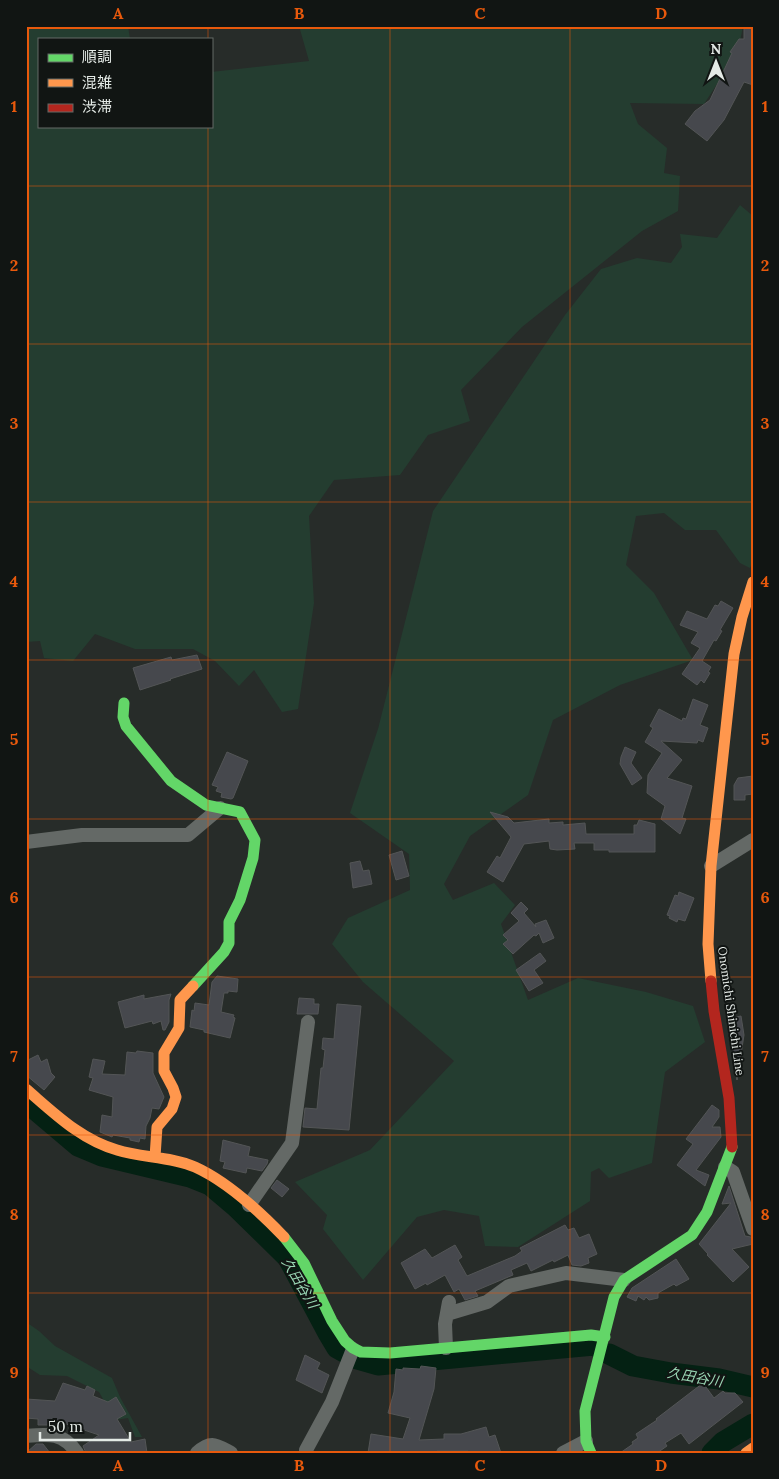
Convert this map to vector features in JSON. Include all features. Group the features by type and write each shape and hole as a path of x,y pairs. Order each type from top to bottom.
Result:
{"street":[{"name":"Onomichi Shinichi Line","path":"589,1447 585,1411 614,1297 624,1280 639,1268 692,1236 707,1212 733,1144 729,1098 714,1011 708,944 711,866 734,654 742,617 753,582"},
{"path":"124,702 123,717 126,726 171,781 206,804 240,812 255,840 253,858 240,900 229,922 229,943 224,952 180,1000 178,1031 164,1048 163,1069 175,1091 176,1102 157,1127 155,1157"},
{"path":"26,842 82,835 188,835 220,808"},
{"path":"711,866 753,840"},
{"path":"249,1206 292,1143 308,1022"},
{"path":"26,1089 81,1134 109,1148 132,1154 183,1162 218,1180 288,1239 304,1262 341,1336 353,1349 363,1352 390,1353 591,1335 605,1337"},
{"path":"725,1167 733,1172 753,1229"},
{"path":"446,1348 445,1324 448,1308 487,1302 509,1286 566,1273 624,1280"},
{"path":"306,1453 332,1402 353,1349"},
{"path":"26,1436 58,1435 72,1446 77,1453"},
{"path":"197,1453 205,1446 215,1444 231,1453"},
{"path":"564,1453 589,1447"},
{"path":"746,1453 753,1448"}],"green space":[{"path":"26,26 128,26 130,38 38,38 38,128 212,128 212,72 309,61 299,26 743,26 738,52 704,104 630,103 638,124 667,148 664,173 680,176 678,211 642,231 522,327 461,390 470,421 428,435 400,475 334,480 309,516 314,603 298,709 282,712 254,670 239,686 215,661 193,649 135,649 95,634 73,661 44,658 40,641 26,642 28,616"},
{"path":"740,205 753,216 753,561 750,568 740,563 716,530 685,530 664,513 636,516 626,565 654,593 693,660 620,685 553,720 528,795 470,836 444,884 453,900 494,883 515,905 501,924 528,1000 578,978 646,992 693,1006 705,1042 665,1072 652,1163 609,1178 599,1168 591,1172 590,1201 518,1247 485,1246 479,1216 444,1210 417,1217 363,1280 323,1229 327,1215 295,1182 370,1150 454,1061 363,982 332,944 348,918 410,890 409,854 350,813 378,729 433,511 565,315 601,269 637,258 671,263 682,247 680,234 717,238"},
{"path":"26,1322 55,1346 112,1378 142,1437 135,1437 128,1418 115,1420 99,1392 67,1376 40,1375 26,1366"}],"building":[{"path":"744,26 753,26 753,85 744,82 724,120 707,141 685,124 695,111 710,100 732,53 730,52 739,39 744,39"},
{"path":"721,601 733,608 720,630 722,631 716,641 714,640 702,661 711,667 708,672 710,673 704,683 701,680 697,685 682,674 700,648 691,643 698,632 680,625 687,611 707,619 715,605 718,606"},
{"path":"197,655 202,669 140,690 133,668 171,657 172,660"},
{"path":"693,699 708,705 700,725 708,728 703,742 698,740 697,743 661,741 682,760 667,778 692,786 682,818 686,819 680,834 661,819 665,806 647,793 648,775 662,753 645,742 653,728 650,726 659,709 682,721 683,718 686,719"},
{"path":"625,747 636,752 631,763 642,778 632,785 620,764"},
{"path":"227,752 248,761 231,799 221,797 222,793 216,791 218,787 212,785"},
{"path":"753,776 753,794 745,795 745,800 734,800 734,785 738,778"},
{"path":"490,812 508,817 514,823 549,819 549,823 563,822 563,825 585,823 586,834 634,834 634,825 637,825 639,820 655,824 655,852 609,852 609,850 594,850 594,843 574,843 575,849 557,850 550,849 549,841 524,844 503,882 487,872 497,856 500,858 511,837"},
{"path":"402,851 409,876 396,880 389,855"},
{"path":"360,861 363,871 369,870 372,884 353,888 350,863"},
{"path":"679,892 694,898 685,921 678,919 677,922 667,915 675,895 678,896"},
{"path":"521,902 528,909 524,913 536,927 535,924 546,920 554,938 543,943 539,933 536,936 534,935 513,954 503,944 508,940 503,935 519,921 511,913"},
{"path":"540,953 546,961 534,970 543,983 529,991 516,970"},
{"path":"217,976 238,979 237,992 228,991 228,993 224,993 221,1012 234,1015 230,1038 190,1027 192,1010 194,1011 195,1003 209,1005 212,982"},
{"path":"171,994 169,1000 169,1022 165,1030 163,1030 161,1021 153,1024 152,1021 125,1028 118,1002 144,995 144,999"},
{"path":"299,998 314,999 314,1004 319,1004 318,1014 297,1014"},
{"path":"337,1004 361,1006 349,1130 303,1127 305,1108 317,1109 321,1068 323,1068 325,1050 322,1049 323,1038 334,1039"},
{"path":"741,1016 744,1035 737,1080 727,1019"},
{"path":"137,1051 153,1053 153,1073 164,1097 159,1109 152,1108 146,1126 145,1139 140,1138 139,1142 130,1140 130,1138 113,1135 112,1137 100,1132 102,1115 112,1117 113,1097 89,1090 93,1078 89,1077 93,1059 105,1061 102,1074 125,1075 127,1052 136,1053"},
{"path":"38,1055 41,1062 47,1059 51,1073 55,1077 44,1090 26,1075 26,1061"},
{"path":"712,1105 719,1110 719,1117 712,1127 720,1127 721,1137 696,1170 709,1175 705,1186 677,1165 693,1144 686,1139"},
{"path":"223,1140 250,1147 248,1156 268,1160 267,1164 262,1171 247,1168 246,1173 223,1168 225,1162 220,1161"},
{"path":"277,1180 289,1189 282,1197 271,1188"},
{"path":"729,1186 745,1236 751,1237 753,1244 732,1249 749,1267 733,1282 699,1244 731,1203 722,1204"},
{"path":"565,1225 568,1230 574,1228 579,1238 589,1234 597,1254 588,1258 589,1263 581,1266 572,1265 568,1255 531,1271 527,1263 511,1270 513,1275 475,1291 478,1296 465,1300 459,1289 454,1292 445,1275 415,1289 401,1263 425,1249 432,1258 455,1245 462,1257 458,1260 467,1276 515,1256 522,1251 520,1248"},
{"path":"676,1259 689,1279 676,1286 674,1284 658,1293 658,1298 649,1300 646,1297 644,1300 638,1296 636,1301 627,1297 632,1288"},
{"path":"305,1355 320,1363 317,1369 329,1375 322,1393 296,1380"},
{"path":"421,1366 436,1368 434,1389 419,1440 444,1439 444,1434 461,1434 486,1427 489,1437 495,1435 501,1453 437,1451 437,1453 368,1453 371,1434 403,1439 410,1418 388,1413 394,1392 396,1369 420,1369"},
{"path":"63,1383 85,1390 87,1386 95,1390 93,1396 108,1402 116,1397 126,1414 117,1419 131,1442 145,1439 147,1453 86,1453 83,1446 99,1435 51,1419 51,1425 38,1425 38,1419 26,1418 26,1399 55,1401"},
{"path":"703,1383 714,1398 723,1391 725,1393 735,1393 743,1402 689,1444 681,1433 665,1443 667,1446 657,1453 620,1453 633,1444 632,1442 638,1438 636,1434 657,1420"},
{"path":"36,1444 43,1444 50,1453 26,1453"}],"waterway":[{"name":"久田谷川","path":"26,1102 78,1146 102,1156 190,1177 210,1185 236,1207 288,1258 337,1348 357,1359 378,1365 594,1345 597,1347"},
{"name":"久田谷川","path":"609,1354 633,1366 719,1379 753,1387"},
{"path":"712,1453 723,1442 753,1424"}],"traffic: fast":[{"path":"124,703 123,717 126,726 171,781 206,805 240,812 255,840 253,858 240,900 229,922 229,943 224,952 193,986"},
{"path":"591,1453 586,1441 585,1411 614,1297 624,1280 692,1235 707,1212 732,1147"},
{"path":"284,1237 304,1263 332,1321 345,1341 361,1352 390,1353 591,1335 605,1337"}],"traffic: slow":[{"path":"711,981 708,944 711,866 734,654 742,617 753,582"},
{"path":"155,1157 157,1127 172,1109 176,1097 164,1071 164,1053 179,1028 180,1000 193,986"},
{"path":"26,1089 68,1125 92,1140 127,1153 185,1163 207,1173 243,1198 284,1237"},
{"path":"746,1453 753,1448"}],"traffic: jam":[{"path":"711,981 714,1011 729,1098 732,1147"}]}
